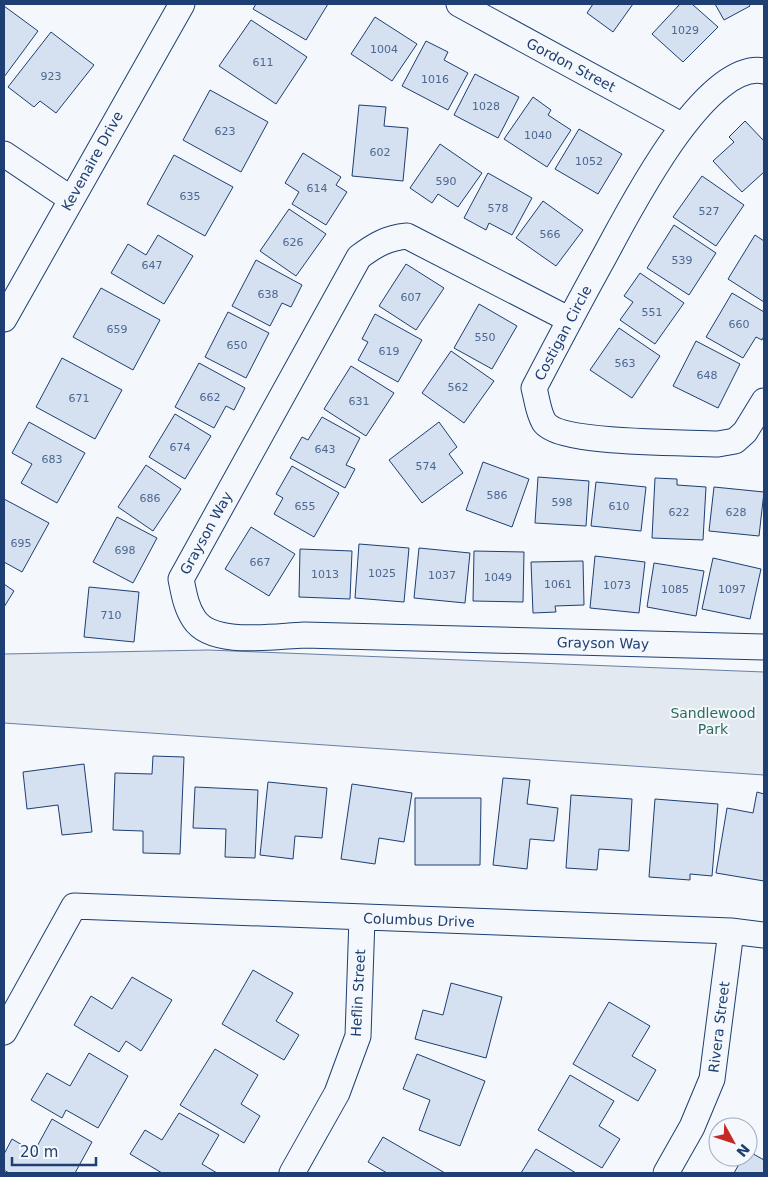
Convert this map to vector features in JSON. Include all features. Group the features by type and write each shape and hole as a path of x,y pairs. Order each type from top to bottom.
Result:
{"street":[{"name":"Kevenaire Drive","path":"4,319 182,4"},
{"name":"Gordon Street","path":"459,4 494,12 683,126"},
{"name":"Costigan Circle","path":"764,71 744,72 722,86 683,126 653,169 534,388 544,422 556,431 580,438 718,444 735,441 755,417 764,401"},
{"path":"4,154 71,199"},
{"name":"Grayson Way","path":"570,320 407,236 391,238 359,257 181,579 185,603 195,621 210,633 230,638 304,635 764,647"},
{"name":"Columbus Drive","path":"4,1032 74,906 731,931 764,935"},
{"name":"Heflin Street","path":"292,1173 337,1093 358,1036 362,918"},
{"name":"Rivera Street","path":"666,1173 692,1126 712,1079 731,931"}],"green space":[{"name":"Sandlewood Park","path":"208,650 764,672 764,775 4,723 4,654"}],"building":[{"path":"256,4 328,4 306,40 253,9"},
{"path":"593,4 633,4 613,32 587,13"},
{"path":"680,4 692,4 718,27 683,62 652,34"},
{"path":"715,4 749,4 750,6 724,20"},
{"path":"4,6 38,31 4,77"},
{"path":"375,17 417,44 392,81 351,54"},
{"path":"251,20 307,57 276,104 219,66"},
{"path":"51,32 94,65 56,113 40,101 34,107 8,87"},
{"path":"426,41 448,52 444,60 468,73 448,110 402,86"},
{"path":"475,74 519,97 498,138 454,115"},
{"path":"210,90 268,122 241,172 183,140"},
{"path":"533,97 551,110 548,115 571,130 547,167 504,139"},
{"path":"359,105 386,107 384,126 408,128 403,181 352,176"},
{"path":"745,121 764,141 764,172 742,192 713,161 734,142 729,137"},
{"path":"579,129 622,154 598,194 555,169"},
{"path":"440,144 482,173 458,207 438,194 432,203 410,188"},
{"path":"303,153 341,177 336,185 347,192 326,225 292,204 299,192 285,183"},
{"path":"174,155 233,187 205,236 147,204"},
{"path":"488,173 532,198 512,235 489,223 486,230 464,218"},
{"path":"702,176 744,205 716,246 673,217"},
{"path":"543,201 583,230 556,266 516,238"},
{"path":"289,209 326,234 296,276 260,251"},
{"path":"674,225 716,253 689,295 647,268"},
{"path":"158,235 193,256 164,304 111,273 128,244 146,255"},
{"path":"755,235 764,241 764,302 728,279"},
{"path":"256,260 302,285 291,307 282,303 270,326 232,306"},
{"path":"406,264 444,288 416,330 379,306"},
{"path":"640,273 684,303 655,344 620,320 633,302 624,296"},
{"path":"101,288 160,320 133,370 73,337"},
{"path":"732,293 764,312 764,336 762,340 756,337 743,358 706,337"},
{"path":"479,304 517,326 492,369 454,348"},
{"path":"228,312 269,333 246,378 205,357"},
{"path":"375,314 422,340 398,382 358,360 368,342 362,339"},
{"path":"619,328 660,356 632,398 590,370"},
{"path":"696,341 740,364 718,408 673,386"},
{"path":"451,351 494,381 464,423 422,393"},
{"path":"62,358 122,390 95,439 36,407"},
{"path":"199,363 245,388 234,410 226,406 214,428 175,407"},
{"path":"351,366 394,393 366,436 324,409"},
{"path":"175,414 211,436 185,479 149,457"},
{"path":"322,417 360,438 346,465 355,469 345,488 290,458 302,437 308,440"},
{"path":"29,422 85,453 57,503 21,483 32,464 12,453"},
{"path":"439,422 457,447 449,454 463,473 422,503 389,460"},
{"path":"483,462 529,479 512,527 466,510"},
{"path":"146,465 181,489 153,531 118,507"},
{"path":"292,466 339,493 314,537 274,514 283,498 276,494"},
{"path":"538,477 589,481 586,526 535,523"},
{"path":"655,478 677,479 677,485 706,487 703,540 652,538"},
{"path":"596,482 646,487 641,531 591,526"},
{"path":"714,487 764,492 759,536 709,531"},
{"path":"4,499 49,523 22,572 4,562"},
{"path":"117,517 157,538 133,583 93,562"},
{"path":"251,527 295,554 269,596 225,569"},
{"path":"359,544 409,548 404,602 355,598"},
{"path":"419,548 470,553 465,603 414,598"},
{"path":"300,549 352,551 350,599 299,597"},
{"path":"474,551 524,552 523,602 473,601"},
{"path":"595,556 645,562 639,613 590,608"},
{"path":"713,558 761,569 750,619 702,609"},
{"path":"583,561 584,605 555,606 556,612 533,613 531,562"},
{"path":"654,563 704,571 696,616 647,607"},
{"path":"4,584 14,591 4,607"},
{"path":"89,587 139,592 134,642 84,637"},
{"path":"153,756 184,757 180,854 143,853 143,831 113,830 115,773 152,774"},
{"path":"84,764 92,832 62,835 58,805 27,809 23,772"},
{"path":"503,778 530,780 527,804 558,808 554,841 530,839 527,869 493,865"},
{"path":"268,782 327,788 322,838 295,836 293,859 260,855"},
{"path":"352,784 412,793 404,842 379,838 375,864 341,859"},
{"path":"195,787 258,790 255,858 225,857 226,829 193,828"},
{"path":"757,792 764,794 764,881 716,873 727,808 753,813"},
{"path":"571,795 632,799 629,851 599,849 597,870 566,868"},
{"path":"415,798 481,798 480,865 415,865"},
{"path":"655,799 718,804 712,876 690,874 690,880 649,877"},
{"path":"253,970 293,993 276,1021 299,1035 284,1060 222,1024"},
{"path":"132,977 172,1000 141,1051 126,1041 119,1052 74,1025 91,996 112,1009"},
{"path":"451,983 502,997 486,1058 415,1039 423,1010 443,1015"},
{"path":"609,1002 650,1026 632,1056 656,1070 638,1101 573,1064"},
{"path":"215,1049 258,1075 241,1104 260,1116 244,1143 180,1105"},
{"path":"89,1053 128,1076 98,1128 66,1110 62,1118 31,1100 47,1073 70,1086"},
{"path":"417,1054 485,1081 460,1146 419,1130 430,1100 403,1089"},
{"path":"570,1075 614,1101 599,1126 620,1139 602,1168 538,1130"},
{"path":"179,1113 219,1135 202,1164 217,1173 162,1173 130,1154 145,1130 162,1140"},
{"path":"52,1119 92,1142 75,1173 9,1173 4,1170 4,1154 12,1139 34,1152"},
{"path":"383,1137 445,1173 387,1173 368,1162"},
{"path":"536,1149 576,1173 521,1173"},
{"path":"758,1157 764,1160 764,1173 734,1173 737,1167 758,1167"}]}
